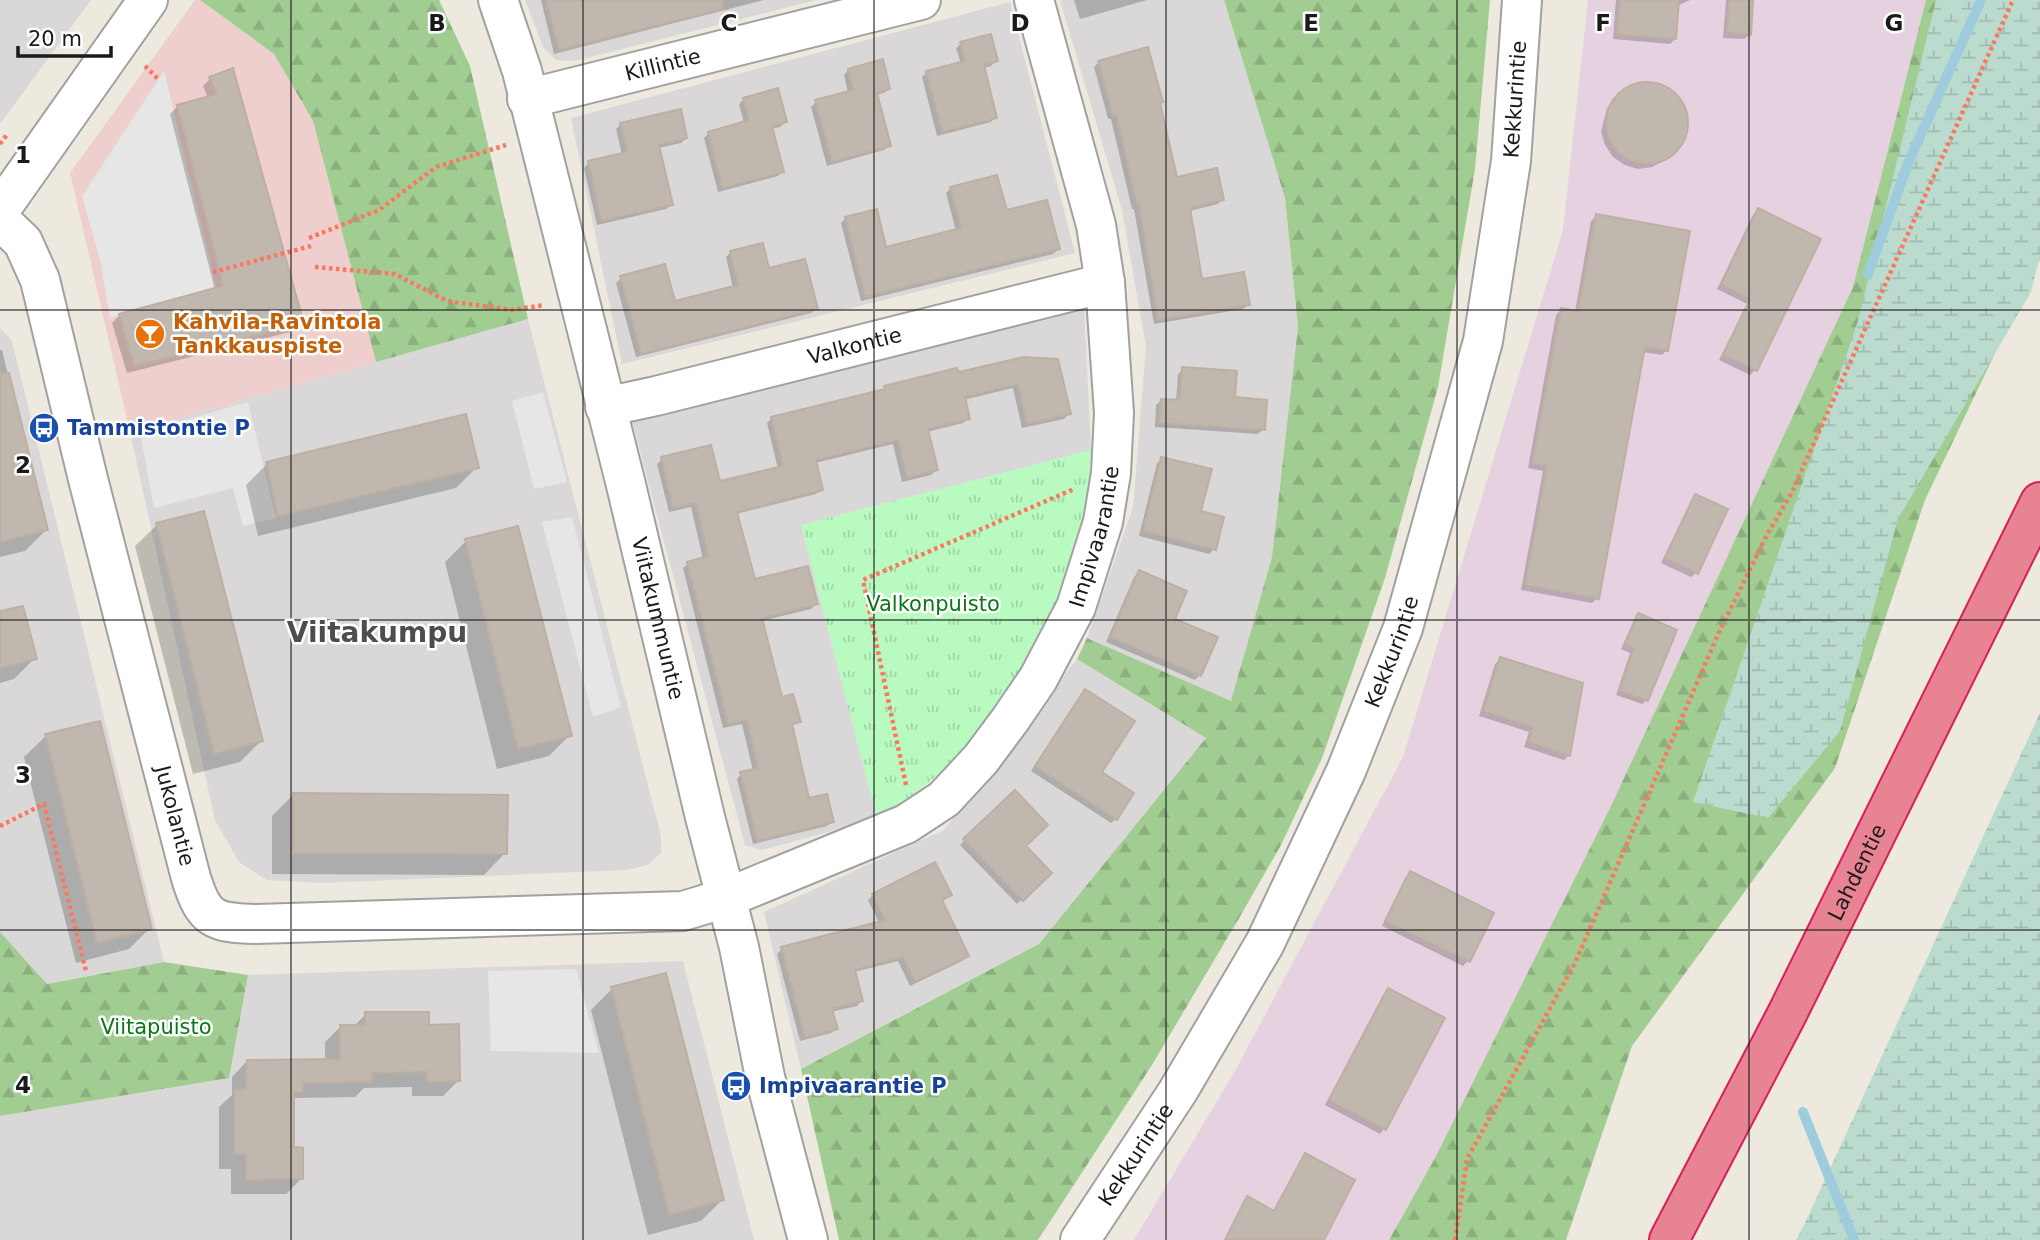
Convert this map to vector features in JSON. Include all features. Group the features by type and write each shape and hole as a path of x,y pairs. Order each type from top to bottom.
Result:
{"highway":[{"name":"Lahdentie","path":"1669,1240 1799,990 2040,502"}],"street":[{"path":"0,211 148,0"},
{"name":"Viitakummuntie","path":"498,0 522,71 739,947 765,1077 808,1240"},
{"name":"Killintie","path":"527,99 921,0"},
{"name":"Impivaarantie","path":"726,898 906,824 944,799 981,759 1038,679 1076,607 1088,574 1103,522 1111,473 1114,413 1105,283 1096,225 1034,0"},
{"name":"Kekkurintie","path":"1080,1240 1178,1091 1265,943 1346,771 1403,628 1483,341 1511,161 1521,0"},
{"name":"Jukolantie","path":"0,220 23,242 40,280 188,864 198,899 208,914 227,924 256,924 683,911 726,898"},
{"name":"Valkontie","path":"606,407 1105,283"}],"path":[{"path":"1455,1240 1467,1159 1575,963 1720,630 1791,494 2013,0"},
{"path":"309,238 379,211 436,167 507,145"},
{"path":"213,272 311,246"},
{"path":"315,267 395,274 447,301 511,310 546,305"},
{"path":"906,824 906,787 863,580 1111,473"},
{"path":"0,826 44,804 86,971"}],"shaded area":[{"path":"0,0 91,0 0,124"},
{"path":"195,0 200,0 274,54 313,121 376,362 130,432 70,173"},
{"path":"525,0 816,0 575,61 556,60 543,47"},
{"path":"1060,0 1224,0 1285,198 1298,327 1272,557 1231,702 1087,638 1133,508 1146,346 1122,210"},
{"path":"1588,0 1926,0 1853,287 1611,806 1435,1158 1389,1240 1134,1240 1235,1071 1403,757 1563,230"},
{"path":"1010,2 1075,253 622,364 571,118"},
{"path":"164,71 216,286 110,318 101,264 82,196"},
{"path":"1084,306 1091,450 801,525 877,819 762,850 745,845 629,410"},
{"path":"528,319 661,836 661,853 648,865 626,870 320,883 267,880 239,862 215,820 130,432"},
{"path":"0,328 12,341 164,962 46,984 0,932"},
{"path":"543,392 567,482 534,489 512,401"},
{"path":"248,402 276,518 243,526 233,488 154,508 140,433"},
{"path":"572,517 621,707 593,717 542,522"},
{"path":"1077,659 1206,738 1039,944 801,1069 764,912 944,830"},
{"path":"683,961 754,1240 0,1240 0,1116 229,1078 248,975"},
{"path":"576,969 599,1053 491,1051 488,971"}],"green space":[{"path":"200,0 439,0 470,66 528,319 376,362 313,121 274,54"},
{"path":"1224,0 1490,0 1475,169 1438,387 1385,578 1322,758 1281,845 1152,1065 1038,1240 839,1240 801,1069 1039,944 1206,738 1077,659 1087,638 1231,701 1272,557 1298,327 1285,198"},
{"path":"1926,0 2040,0 2040,259 1925,500 1835,768 1632,1046 1566,1240 1389,1240 1435,1158 1611,806 1853,287"},
{"path":"1936,0 2040,0 2040,256 2031,292 1898,519 1840,731 1768,818 1693,802 1858,321"},
{"name":"Valkonpuisto","path":"1091,450 1089,502 1079,545 1058,599 1031,653 1001,702 964,751 931,780 877,819 801,525"},
{"path":"2040,713 2040,1240 1796,1240 1804,1225"},
{"name":"Viitapuisto","path":"0,932 47,984 164,962 248,975 229,1078 0,1116"}],"building":[{"path":"546,0 722,0 723,9 559,50"},
{"path":"1620,0 1679,0 1676,39 1617,35"},
{"path":"1729,0 1753,0 1751,35 1727,33"},
{"path":"991,34 998,61 984,65 997,118 942,132 926,71 965,61 960,42"},
{"path":"1148,47 1163,102 1160,103 1177,177 1217,168 1224,200 1190,208 1202,279 1244,272 1250,305 1158,320 1139,205 1116,115 1113,116 1098,61"},
{"path":"883,59 890,89 877,93 891,146 832,162 815,100 853,90 848,69"},
{"path":"233,68 304,324 134,366 119,314 223,286 177,105 217,94 209,77"},
{"path":"1647,82 1663,85 1676,94 1685,107 1688,123 1685,139 1676,152 1663,161 1647,164 1631,161 1618,152 1609,139 1606,123 1609,107 1618,94 1631,85"},
{"path":"778,88 787,122 772,126 784,172 722,188 708,132 749,120 743,98"},
{"path":"681,109 687,138 659,145 673,205 601,221 588,161 627,152 620,123"},
{"path":"997,175 1007,210 1047,200 1060,249 865,297 845,217 877,209 886,247 961,228 950,187"},
{"path":"1758,208 1821,239 1757,371 1723,355 1750,299 1721,284"},
{"path":"1596,214 1690,231 1668,351 1645,347 1599,599 1525,585 1547,466 1532,463 1561,308 1578,311"},
{"path":"763,243 769,268 805,259 818,309 641,354 620,276 665,264 675,301 738,285 730,251"},
{"path":"1024,357 1058,359 1071,414 1027,424 1018,384 965,397 970,419 928,429 938,470 907,478 898,440 816,460 823,490 737,512 755,579 808,566 818,604 762,618 782,697 793,694 801,722 792,724 809,798 827,794 834,822 757,841 740,772 758,768 747,720 728,724 687,562 708,556 696,503 673,508 661,457 711,445 720,481 783,466 771,417 957,368 959,372"},
{"path":"1182,367 1237,371 1235,397 1267,400 1265,430 1159,423 1161,399 1180,400"},
{"path":"9,373 48,530 0,542 0,374"},
{"path":"466,414 479,468 278,516 266,462"},
{"path":"1161,457 1212,469 1201,511 1224,517 1216,550 1143,531"},
{"path":"1695,494 1728,509 1698,574 1665,558"},
{"path":"204,511 263,741 214,754 156,523"},
{"path":"518,526 572,736 518,749 465,539"},
{"path":"1139,570 1187,591 1175,619 1218,637 1201,676 1110,637"},
{"path":"23,606 37,659 0,668 0,611"},
{"path":"1638,613 1677,630 1648,701 1619,690 1634,648 1625,644"},
{"path":"1500,657 1583,683 1570,756 1528,742 1533,727 1483,711"},
{"path":"1085,689 1135,721 1102,772 1134,793 1117,820 1035,766"},
{"path":"100,721 152,929 97,943 45,734"},
{"path":"1015,790 1048,825 1026,846 1052,873 1023,901 963,839"},
{"path":"293,793 508,795 507,854 293,853"},
{"path":"935,862 952,895 942,900 969,956 915,982 903,957 855,970 863,1001 832,1009 838,1029 805,1038 781,947 885,920 872,894"},
{"path":"1410,871 1494,913 1470,962 1385,921"},
{"path":"666,973 724,1200 669,1215 611,987"},
{"path":"1388,988 1445,1018 1386,1130 1329,1100"},
{"path":"365,1012 429,1012 429,1025 459,1024 460,1081 427,1082 427,1072 372,1073 372,1082 303,1083 303,1092 294,1092 294,1147 303,1148 303,1179 246,1180 246,1154 234,1154 234,1090 246,1089 247,1060 340,1059 340,1025 365,1025"},
{"path":"1305,1153 1355,1180 1324,1240 1225,1240 1247,1196 1274,1211"}],"waterway":[{"path":"1868,274 1909,161 1981,0"},
{"path":"1803,1112 1854,1240"}],"place":[{"name":"Kahvila-Ravintola Tankkauspiste","path":"150,334"},
{"name":"Tammistontie P","path":"44,428"},
{"name":"Impivaarantie P","path":"736,1086"}],"district":[{"name":"Viitakumpu","path":"377,632"}]}
